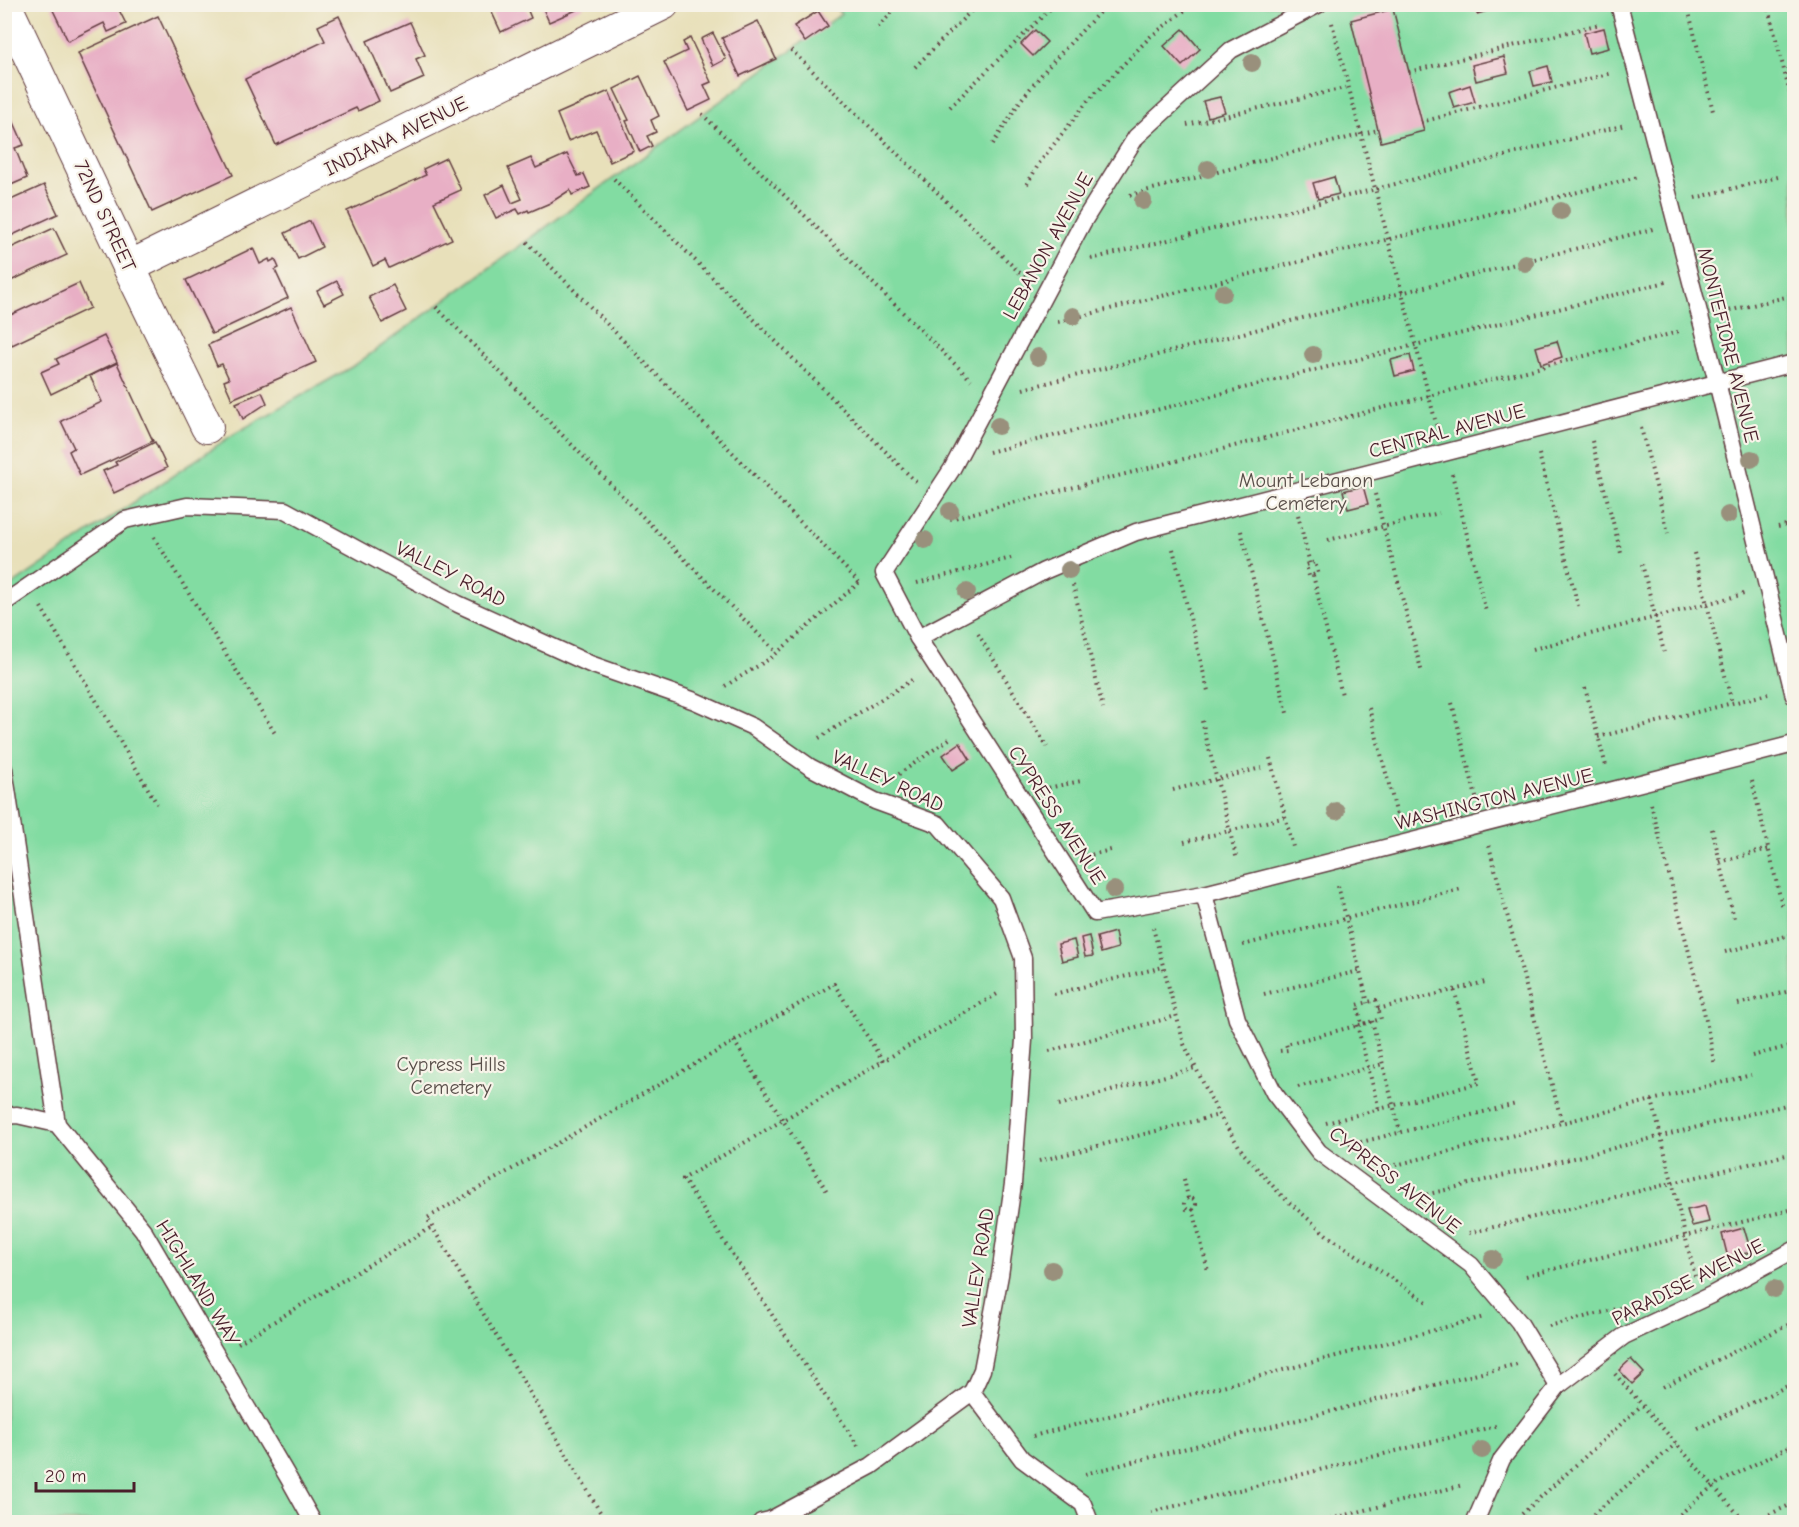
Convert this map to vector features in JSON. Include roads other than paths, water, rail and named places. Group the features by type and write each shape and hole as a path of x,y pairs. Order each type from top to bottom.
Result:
{"street":[{"name":"72ND STREET","path":"5,4 207,427"},
{"name":"INDIANA AVENUE","path":"129,267 663,4"}],"lane":[{"name":"LEBANON AVENUE","path":"884,573 957,460 1059,267 1136,137 1231,51 1325,10"},
{"name":"MONTEFIORE AVENUE","path":"1621,12 1717,382 1793,692"},
{"name":"CENTRAL AVENUE","path":"918,638 1044,570 1136,532 1794,363"},
{"name":"VALLEY ROAD","path":"4,603 125,520 188,506 285,510 458,604 590,664 695,701 753,727 810,767 875,801 938,824 1001,898 1023,958 1024,1040 1013,1184 1000,1275 982,1370 972,1392"},
{"name":"CYPRESS AVENUE","path":"884,573 918,638 1095,913 1204,894 1237,1019 1274,1093 1319,1152 1471,1264 1525,1332 1558,1386"},
{"name":"WASHINGTON AVENUE","path":"1204,894 1794,744"},
{"path":"4,769 57,1124 17,1115 4,1116"},
{"name":"HIGHLAND WAY","path":"57,1124 143,1230 313,1522"},
{"name":"PARADISE AVENUE","path":"1475,1522 1502,1459 1558,1386 1624,1336 1701,1300 1794,1250"},
{"path":"761,1522 770,1520 871,1466 972,1392 1022,1459 1083,1504 1090,1522"}],"park label":[{"name":"Mount Lebanon Cemetery","path":"1306,492"},
{"name":"Cypress Hills Cemetery","path":"451,1076"}]}
